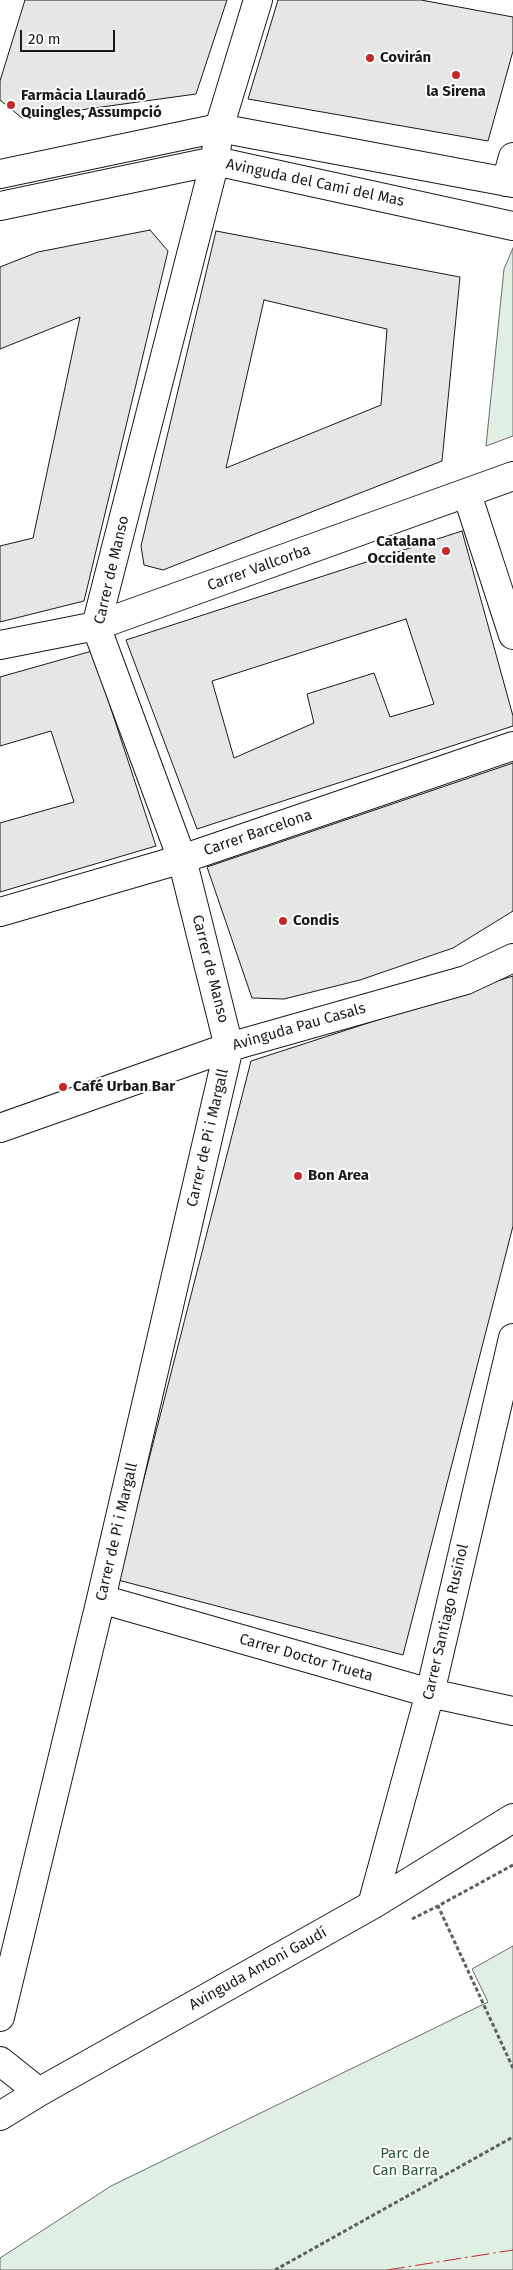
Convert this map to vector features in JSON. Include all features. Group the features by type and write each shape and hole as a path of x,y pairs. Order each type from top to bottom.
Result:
{"street":[{"name":"Carrer de Manso","path":"229,1047 182,859 96,626 217,144 258,0"},
{"name":"Avinguda del Camí del Mas","path":"0,174 217,144 511,174"},
{"name":"Avinguda del Camí del Mas","path":"0,206 217,144 513,226"},
{"name":"Carrer Vallcorba","path":"0,645 96,626 468,494 513,476"},
{"path":"468,494 513,635"},
{"name":"Carrer Barcelona","path":"0,912 182,859 513,746"},
{"name":"Avinguda Pau Casals","path":"0,1128 229,1047 466,980 513,958"},
{"name":"Carrer de Pi i Margall","path":"0,2017 101,1599 229,1047"},
{"name":"Carrer Santiago Rusiñol","path":"372,1905 430,1693 513,1338"},
{"name":"Carrer Doctor Trueta","path":"101,1599 430,1693 513,1711"},
{"name":"Avinguda Antoni Gaudí","path":"0,2116 38,2092 372,1905 513,1818"},
{"path":"0,2061 38,2092"}],"path":[{"path":"513,1864 438,1906 513,2068"},
{"path":"276,2270 513,2137"}],"green space":[{"path":"513,248 513,436 486,446 504,269"},
{"name":"Parc de Can Barra","path":"513,1946 513,2270 0,2270 0,2258 111,2186 488,2002 472,1969"}],"building":[{"path":"25,0 227,0 196,94 22,118 0,100 0,81"},
{"path":"278,0 421,0 513,17 513,51 488,141 248,99"},
{"path":"150,230 168,251 84,601 0,622 0,546 33,538 80,317 0,349 0,267 38,252"},
{"path":"216,231 460,277 442,461 163,570 144,565 141,546","holes":["264,300 387,329 381,405 226,468"]},
{"path":"462,531 513,716 513,726 197,829 126,640","holes":["406,619 434,704 390,717 374,673 307,694 314,723 234,758 212,681"]},
{"path":"92,651 156,846 0,892 0,823 74,802 51,731 0,746 0,677"},
{"path":"513,763 513,911 453,948 360,980 284,999 252,998 207,867"},
{"path":"513,976 513,1226 403,1655 118,1580 251,1061"}],"power":[{"path":"387,2270 513,2250"}],"place":[{"name":"Covirán","path":"370,58"},
{"name":"la Sirena","path":"456,75"},
{"name":"Farmàcia Llauradó Quingles, Assumpció","path":"11,105"},
{"name":"Catalana Occidente","path":"446,551"},
{"name":"Condis","path":"283,921"},
{"name":"Café Urban Bar","path":"63,1087"},
{"name":"Bon Area","path":"298,1176"}]}
